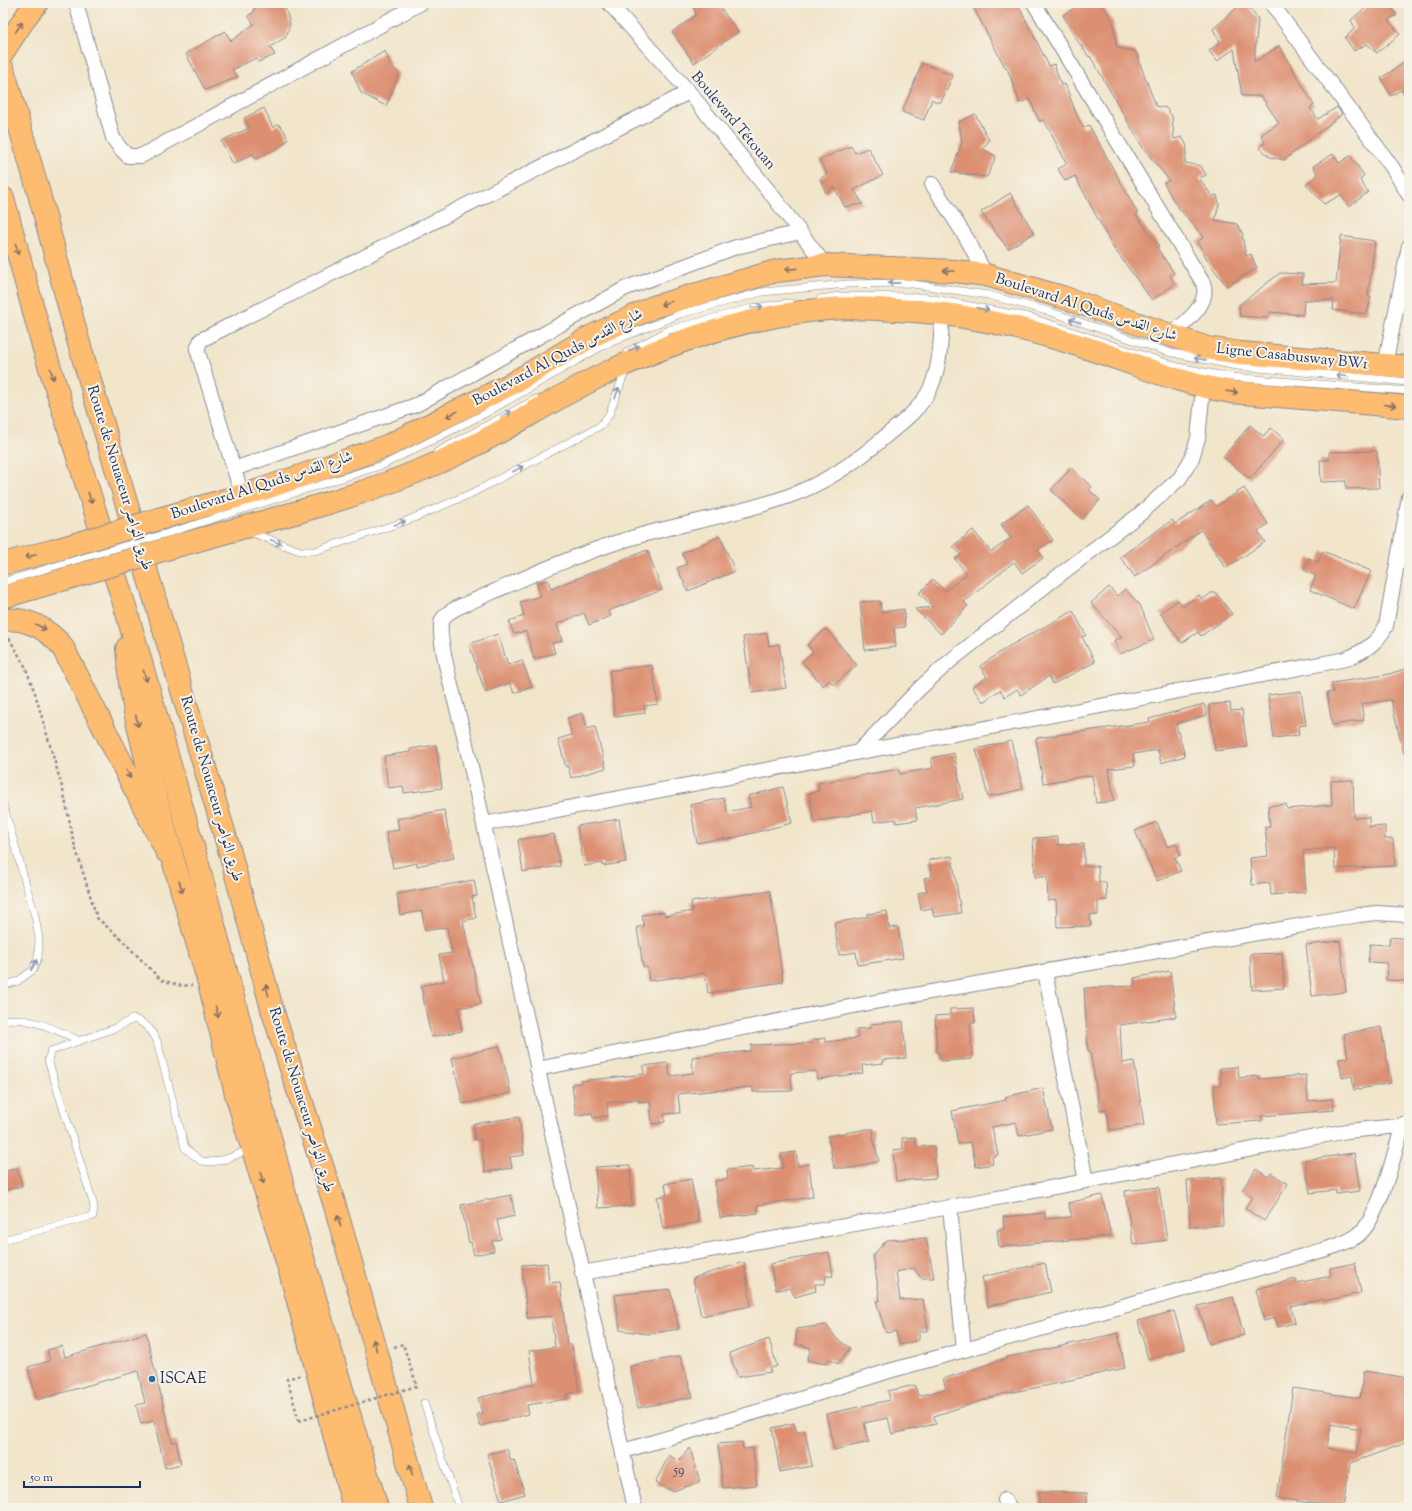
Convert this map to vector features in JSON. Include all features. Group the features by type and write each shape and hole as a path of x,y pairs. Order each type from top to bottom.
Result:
{"main road":[{"path":"3,52 23,20 37,3"},
{"name":"Route de Nouaceur طريق النواصر","path":"3,69 38,190 78,340 229,849 272,1008 337,1213 421,1508"},
{"path":"3,198 44,349 127,613 197,861 291,1217 377,1508"},
{"name":"Boulevard Al Quds شارع القدس","path":"3,564 62,565 168,534 242,495 387,446 513,383 590,338 653,307 776,270 825,265 954,271 986,275 1062,297 1207,348 1241,353 1409,367"},
{"name":"Boulevard Al Quds شارع القدس","path":"3,597 62,565 168,534 243,522 387,484 456,455 596,378 625,359 658,350 712,330 765,317 830,309 897,310 942,313 1051,337 1203,388 1231,392 1409,407"},
{"path":"127,613 127,654 135,712 174,863 210,983 236,1094 291,1275 354,1508"},
{"path":"4,627 24,621 50,632 62,646 128,773 147,815 174,863"}],"street":[{"path":"76,3 113,138 128,156 141,156 421,3"},
{"name":"Boulevard Tétouan","path":"609,3 689,92 772,195 825,265"},
{"path":"1034,3 1202,283 1205,293 1202,304 1171,336"},
{"path":"1271,3 1392,167 1405,186 1409,195"},
{"path":"242,495 197,349 201,340 689,92"},
{"path":"932,184 967,239 986,275"},
{"path":"234,469 416,405 626,288 736,247 800,232"},
{"path":"1385,365 1409,246"},
{"path":"635,1508 442,640 442,620 450,611 566,561 614,543 646,533 748,509 787,497 835,474 865,454 897,427 918,406 930,389 936,372 942,313"},
{"path":"858,752 920,688 949,662 1049,582 1140,514 1180,478 1192,458 1198,438 1203,388"},
{"path":"484,824 1103,704 1299,669 1346,658 1359,653 1372,645 1380,638 1386,626 1409,497"},
{"path":"537,1068 862,1004 1359,915 1377,913 1409,915"},
{"path":"1045,972 1086,1181"},
{"path":"582,1272 950,1207 1347,1131 1406,1125 1368,1226 1358,1235 1344,1242 1309,1254 889,1371 794,1401 623,1451"},
{"path":"950,1207 964,1350"}],"lane":[{"name":"Ligne Casabusway BW1","path":"168,534 383,465 486,413 604,346 680,314 762,292 847,284 906,283 988,295 1051,312 1168,352 1237,366 1409,382"},
{"name":"Ligne Casabusway BW1","path":"811,300 840,296 923,298 1029,317 1178,367 1230,377 1409,391"},
{"path":"243,522 291,548 308,552 323,549 409,520 472,493 600,426 612,408 625,359 669,330 752,308 796,302"},
{"path":"429,456 544,394"},
{"path":"336,492 389,477 409,466"},
{"path":"3,582 62,565"},
{"path":"3,589 62,565"},
{"path":"3,804 35,916 40,939 38,958 33,970 18,981 3,986"},
{"path":"3,1240 93,1216 94,1206 48,1060 52,1051 115,1028 133,1019 141,1021 153,1032 157,1041 184,1148 201,1161 212,1162 226,1159 253,1148"},
{"path":"3,1020 28,1022 50,1027 80,1041"},
{"path":"424,1403 459,1508"}],"path":[{"path":"4,627 25,666 34,693 64,794 74,843 97,918 120,938 161,980 182,986 210,983"},
{"path":"287,1379 299,1421 417,1386 403,1344"}],"building":[{"path":"254,3 284,3 290,24 286,37 270,47 275,55 258,62 256,58 232,70 238,77 205,90 186,54 225,31 231,41 254,24 248,16 254,12"},
{"path":"692,3 717,3 738,32 694,63 672,32 696,15"},
{"path":"971,3 1017,3 1049,66 1054,64 1061,85 1065,84 1083,128 1089,125 1138,214 1136,215 1159,246 1157,248 1174,273 1170,276 1175,284 1152,300 1113,247 1075,176 1065,181 1058,169 1067,164 1044,120 1039,121 1030,99 1020,103 1007,68 1006,69"},
{"path":"1082,3 1101,3 1113,22 1117,48 1135,51 1140,60 1139,61 1156,106 1166,108 1172,116 1174,139 1182,137 1187,146 1185,163 1201,166 1206,175 1199,178 1212,196 1217,195 1219,204 1215,220 1237,224 1243,234 1246,256 1251,254 1257,268 1227,286 1212,267 1197,242 1204,237 1176,205 1164,183 1169,180 1143,148 1090,56 1089,57 1075,37 1063,15"},
{"path":"1242,3 1245,3 1258,19 1254,62 1279,46 1314,105 1310,108 1318,119 1337,107 1342,114 1284,160 1270,157 1259,147 1265,143 1261,135 1279,123 1261,96 1242,96 1234,49 1217,61 1209,51 1220,42 1213,29"},
{"path":"1371,3 1389,3 1397,15 1388,20 1400,34 1377,53 1367,44 1354,51 1345,38 1355,28 1351,20"},
{"path":"385,51 391,66 399,74 386,106 361,93 352,71"},
{"path":"1409,60 1409,101 1401,90 1391,96 1381,78"},
{"path":"922,63 953,76 941,102 936,102 932,99 924,120 902,112"},
{"path":"264,108 273,128 278,124 284,130 288,140 279,147 256,159 253,154 233,164 221,141 249,128 244,118"},
{"path":"975,114 989,140 983,149 996,156 987,177 951,172 962,143 959,122"},
{"path":"851,146 855,153 868,148 883,175 854,190 863,204 845,207 834,187 826,193 820,179 827,174 819,160"},
{"path":"1333,154 1339,163 1350,156 1364,175 1360,180 1368,192 1349,207 1341,195 1324,204 1306,184 1318,175 1313,166"},
{"path":"1010,193 1034,233 1008,249 981,212"},
{"path":"1341,236 1375,241 1368,296 1371,296 1367,314 1333,310 1334,300 1304,300 1303,315 1270,312 1267,318 1240,316 1239,305 1280,273 1303,274 1302,284 1336,283"},
{"path":"1250,425 1263,436 1271,428 1284,439 1250,479 1223,457"},
{"path":"1377,451 1379,488 1346,489 1346,481 1321,482 1320,460 1329,460 1329,452"},
{"path":"1071,468 1092,487 1089,490 1100,500 1082,519 1051,490"},
{"path":"1244,488 1268,524 1258,531 1265,542 1226,568 1201,530 1135,577 1120,557 1172,520 1175,524 1212,500 1216,506"},
{"path":"1028,505 1053,540 1038,550 1043,558 1022,573 1014,562 964,602 968,606 941,634 915,609 933,607 919,593 933,579 945,591 967,574 955,559 961,555 953,546 973,530 991,552 1011,538 1001,524"},
{"path":"720,536 735,571 688,591 677,568 687,564 682,553"},
{"path":"647,550 662,590 608,611 611,616 589,625 584,613 557,624 562,641 552,643 555,653 534,659 526,631 514,634 509,621 524,616 520,602 540,596 537,583 548,580 551,589"},
{"path":"1323,551 1371,571 1354,609 1310,590 1316,576 1304,570 1309,558 1318,562"},
{"path":"1109,587 1117,596 1125,589 1140,605 1154,640 1120,654 1114,640 1122,638 1091,603"},
{"path":"1211,593 1216,593 1232,614 1201,636 1198,632 1182,643 1160,613 1178,600 1183,606 1199,595 1202,600"},
{"path":"880,601 881,612 904,609 905,627 894,628 896,647 865,650 860,602"},
{"path":"1073,611 1086,635 1082,637 1095,662 1053,684 1049,676 1021,695 1017,689 1005,697 1000,690 983,702 972,687 987,677 980,666 1011,645"},
{"path":"826,629 857,665 834,685 829,680 823,686 802,661 813,652 807,645"},
{"path":"767,633 769,646 779,644 786,688 752,693 743,637"},
{"path":"498,634 508,665 522,660 532,687 514,693 510,683 485,692 469,644"},
{"path":"652,665 658,704 644,706 645,713 615,717 609,671"},
{"path":"1409,668 1409,753 1404,754 1391,700 1361,704 1364,720 1332,725 1327,693 1333,692 1332,683 1385,675"},
{"path":"1301,691 1306,725 1298,726 1299,735 1274,738 1268,695"},
{"path":"1230,703 1231,711 1242,710 1247,747 1215,751 1209,705"},
{"path":"1204,704 1207,715 1176,724 1185,756 1161,763 1158,750 1133,754 1135,766 1109,769 1114,801 1096,803 1092,775 1043,783 1036,738 1150,722 1149,719"},
{"path":"583,713 587,729 595,727 606,768 571,778 568,766 566,767 558,739 572,735 567,718"},
{"path":"1011,741 1023,789 988,797 976,749"},
{"path":"436,745 442,788 404,793 403,786 388,788 384,756 410,752 410,749"},
{"path":"954,753 963,799 915,808 917,820 896,823 896,819 874,822 872,811 814,822 809,793 819,791 818,783 899,769 900,774 933,768 931,758"},
{"path":"1353,780 1354,818 1369,817 1369,827 1385,826 1385,839 1393,839 1395,866 1335,869 1334,848 1303,851 1306,892 1271,895 1270,883 1252,885 1250,858 1268,856 1265,827 1270,827 1268,806 1286,804 1287,809 1332,805 1331,781"},
{"path":"783,787 792,823 725,840 725,838 697,843 690,805 724,798 727,812 751,807 748,796"},
{"path":"444,810 454,858 417,866 417,863 393,868 386,832 399,830 397,819"},
{"path":"619,819 626,862 603,866 602,863 584,866 577,826"},
{"path":"1157,822 1167,847 1176,844 1181,855 1175,857 1181,871 1157,881 1135,831"},
{"path":"554,834 560,866 523,872 518,840"},
{"path":"1058,837 1058,845 1084,844 1084,866 1098,866 1099,882 1106,882 1107,900 1098,901 1098,915 1090,915 1091,926 1057,927 1056,900 1048,901 1047,877 1035,877 1033,838"},
{"path":"952,856 961,913 934,917 932,908 921,910 918,893 927,891 924,878 932,877 929,860"},
{"path":"474,880 477,896 472,897 476,918 463,921 481,1004 458,1008 462,1031 431,1037 421,986 444,981 439,955 452,953 447,927 425,931 422,911 400,915 397,894"},
{"path":"770,891 783,982 708,993 705,973 649,981 647,967 643,967 637,927 644,926 642,915 664,912 665,916 693,911 691,902"},
{"path":"887,911 889,928 898,927 903,958 858,965 856,952 839,955 834,923 867,917 867,914"},
{"path":"1390,937 1409,939 1409,981 1386,980 1387,963 1368,962 1370,944 1389,945"},
{"path":"1340,941 1346,992 1312,996 1306,945"},
{"path":"1282,953 1284,988 1252,990 1250,954"},
{"path":"1170,971 1176,1017 1120,1025 1122,1063 1134,1061 1144,1125 1110,1130 1106,1109 1100,1110 1090,1051 1088,1051 1084,988 1135,986 1134,978"},
{"path":"974,1008 975,1023 970,1023 972,1059 942,1061 940,1053 937,1053 935,1016 950,1015 950,1009"},
{"path":"903,1021 906,1058 883,1060 884,1063 862,1065 863,1073 817,1079 816,1071 791,1073 792,1091 753,1092 753,1087 678,1094 680,1113 664,1114 665,1122 652,1124 650,1101 639,1102 638,1099 607,1103 608,1116 593,1118 592,1113 576,1115 572,1084 581,1083 581,1081 644,1074 643,1066 668,1063 670,1076 693,1073 692,1057 751,1051 751,1045 813,1043 812,1040 825,1038 825,1042 858,1038 857,1029 871,1028 871,1024"},
{"path":"1381,1027 1391,1083 1354,1090 1352,1076 1342,1078 1339,1059 1348,1058 1344,1034"},
{"path":"500,1046 511,1093 463,1104 452,1058"},
{"path":"1238,1067 1239,1078 1259,1076 1259,1079 1306,1075 1308,1101 1333,1099 1334,1110 1261,1116 1262,1121 1216,1124 1214,1086 1221,1085 1220,1068"},
{"path":"1043,1088 1052,1129 1019,1136 1016,1122 992,1127 998,1155 992,1157 993,1164 976,1167 971,1142 958,1144 952,1111 1006,1100 1005,1097"},
{"path":"519,1117 524,1155 510,1157 512,1168 485,1172 481,1140 475,1140 473,1124"},
{"path":"874,1129 873,1138 879,1161 852,1168 834,1168 828,1136"},
{"path":"915,1137 916,1147 934,1146 936,1178 896,1181 893,1150 903,1149 902,1138"},
{"path":"796,1152 798,1166 809,1164 813,1197 757,1205 758,1213 720,1218 715,1181 728,1179 727,1170 752,1167 753,1171 783,1168 781,1154"},
{"path":"1354,1153 1360,1191 1336,1194 1336,1190 1310,1193 1305,1160"},
{"path":"630,1165 632,1206 598,1208 595,1167"},
{"path":"17,1168 22,1186 3,1191 3,1172"},
{"path":"1256,1169 1268,1177 1271,1173 1288,1184 1264,1221 1245,1208 1252,1197 1242,1190"},
{"path":"1221,1178 1223,1225 1190,1227 1187,1180"},
{"path":"691,1179 699,1222 663,1229 657,1197 667,1195 665,1184"},
{"path":"1159,1187 1167,1240 1133,1245 1125,1191"},
{"path":"511,1195 515,1216 497,1220 501,1239 492,1241 494,1251 474,1255 471,1242 469,1243 461,1205"},
{"path":"1102,1195 1111,1236 999,1247 997,1230 1004,1229 1003,1217 1045,1213 1045,1219 1072,1217 1068,1203"},
{"path":"926,1238 934,1278 921,1278 914,1268 896,1272 900,1300 923,1299 928,1331 919,1331 919,1340 900,1345 896,1331 886,1333 876,1301 880,1301 873,1255 887,1240"},
{"path":"829,1252 833,1276 826,1276 825,1284 815,1284 816,1291 795,1297 790,1288 776,1290 770,1264"},
{"path":"744,1262 751,1306 701,1316 693,1278"},
{"path":"547,1263 549,1283 560,1282 567,1345 572,1345 579,1392 567,1394 567,1399 527,1405 529,1414 480,1426 477,1414 482,1413 478,1398 534,1384 529,1351 555,1347 551,1316 527,1318 522,1265"},
{"path":"1045,1263 1051,1292 988,1306 982,1277"},
{"path":"1355,1263 1361,1293 1323,1301 1323,1299 1291,1307 1295,1323 1278,1327 1275,1318 1264,1321 1256,1289 1296,1279 1297,1283 1331,1276 1330,1268"},
{"path":"670,1289 679,1329 648,1334 620,1330 615,1295"},
{"path":"1233,1297 1244,1335 1209,1344 1198,1306"},
{"path":"1174,1311 1185,1349 1148,1359 1138,1321"},
{"path":"826,1325 837,1339 850,1348 838,1364 829,1359 826,1364 807,1360 811,1348 796,1344 796,1329"},
{"path":"146,1333 172,1442 176,1441 181,1464 165,1468 154,1421 141,1424 136,1405 145,1403 138,1371 37,1400 28,1367 50,1361 47,1350 62,1346 65,1357"},
{"path":"1118,1333 1125,1368 1066,1382 1002,1394 934,1416 936,1424 892,1434 888,1418 864,1423 869,1442 834,1450 826,1414 890,1400 888,1391 915,1385 918,1396 946,1389 943,1379 1007,1357"},
{"path":"769,1339 777,1366 769,1369 771,1372 738,1377 729,1353"},
{"path":"680,1356 693,1397 638,1408 630,1366"},
{"path":"1364,1371 1409,1378 1409,1442 1350,1463 1343,1508 1277,1498 1293,1388 1360,1398","holes":["1331,1424 1361,1429 1357,1453 1327,1448"]},
{"path":"794,1423 797,1432 805,1431 812,1466 780,1472 772,1428"},
{"path":"742,1442 743,1449 753,1448 757,1485 723,1488 718,1444"},
{"path":"690,1448 700,1482 673,1491 655,1483 669,1455 678,1461"},
{"path":"507,1449 511,1461 514,1460 525,1494 501,1501 487,1454"},
{"path":"1039,1492 1087,1493 1087,1508 1039,1508"}],"place":[{"name":"ISCAE","path":"152,1379"}]}
